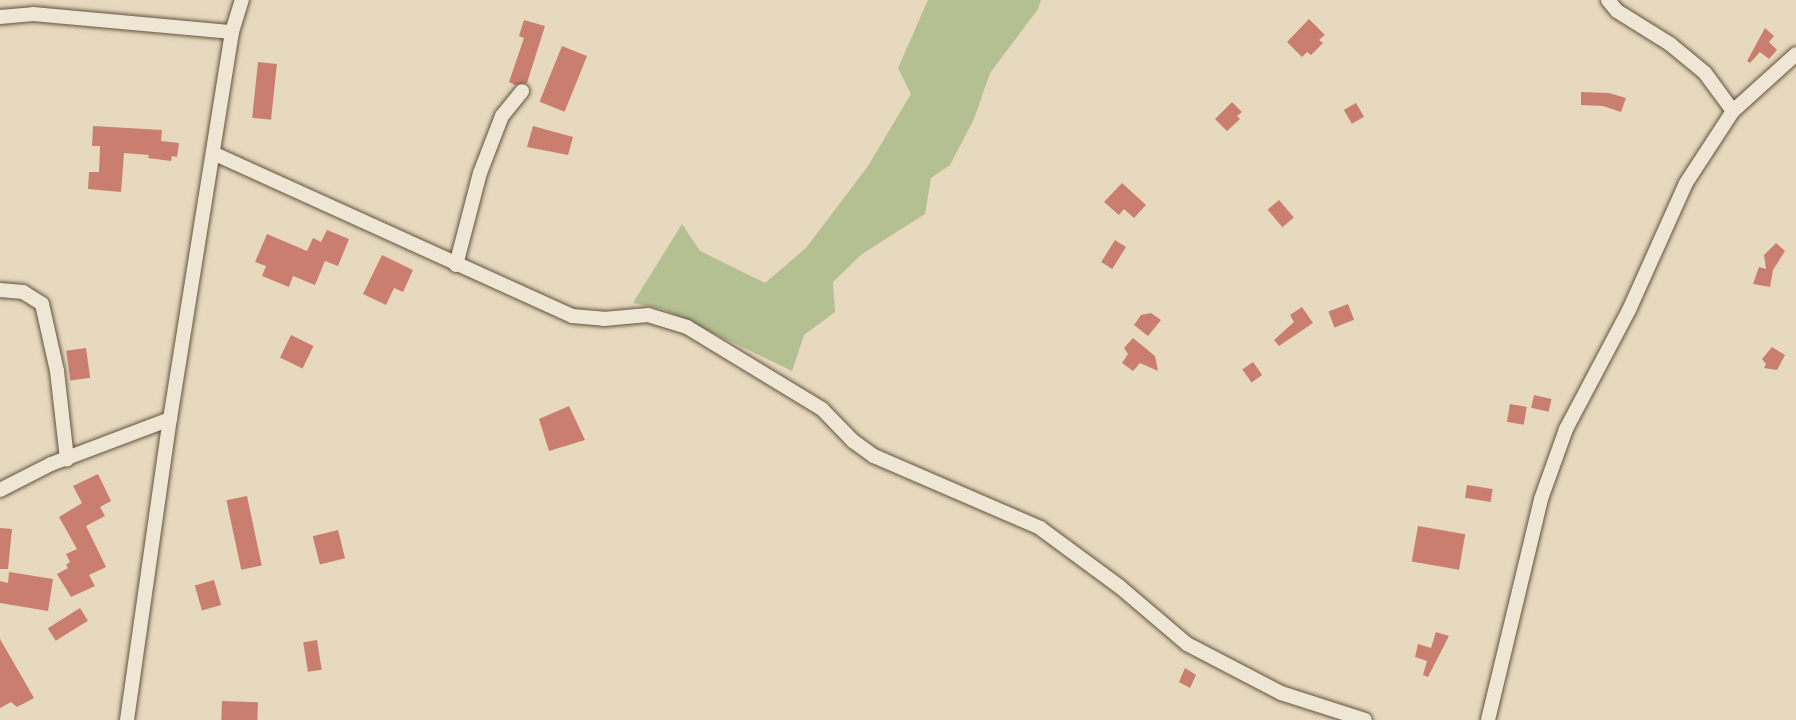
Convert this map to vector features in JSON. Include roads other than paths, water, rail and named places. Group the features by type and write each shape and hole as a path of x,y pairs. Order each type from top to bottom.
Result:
{"street":[{"path":"127,720 170,419 215,154 232,32 242,0"},
{"path":"1608,0 1617,11 1670,44 1705,73 1733,111"},
{"path":"0,17 33,14 232,32"},
{"path":"1488,720 1541,499 1566,429 1629,310 1686,183 1733,111 1796,54"},
{"path":"456,265 480,173 502,116 522,91"},
{"path":"215,154 572,316 648,316 687,327 822,409 853,441 874,456 1040,528 1120,587 1187,644 1281,693 1365,720"},
{"path":"0,290 23,292 42,304 57,371 67,458"},
{"path":"0,490 67,458 170,419"}]}
